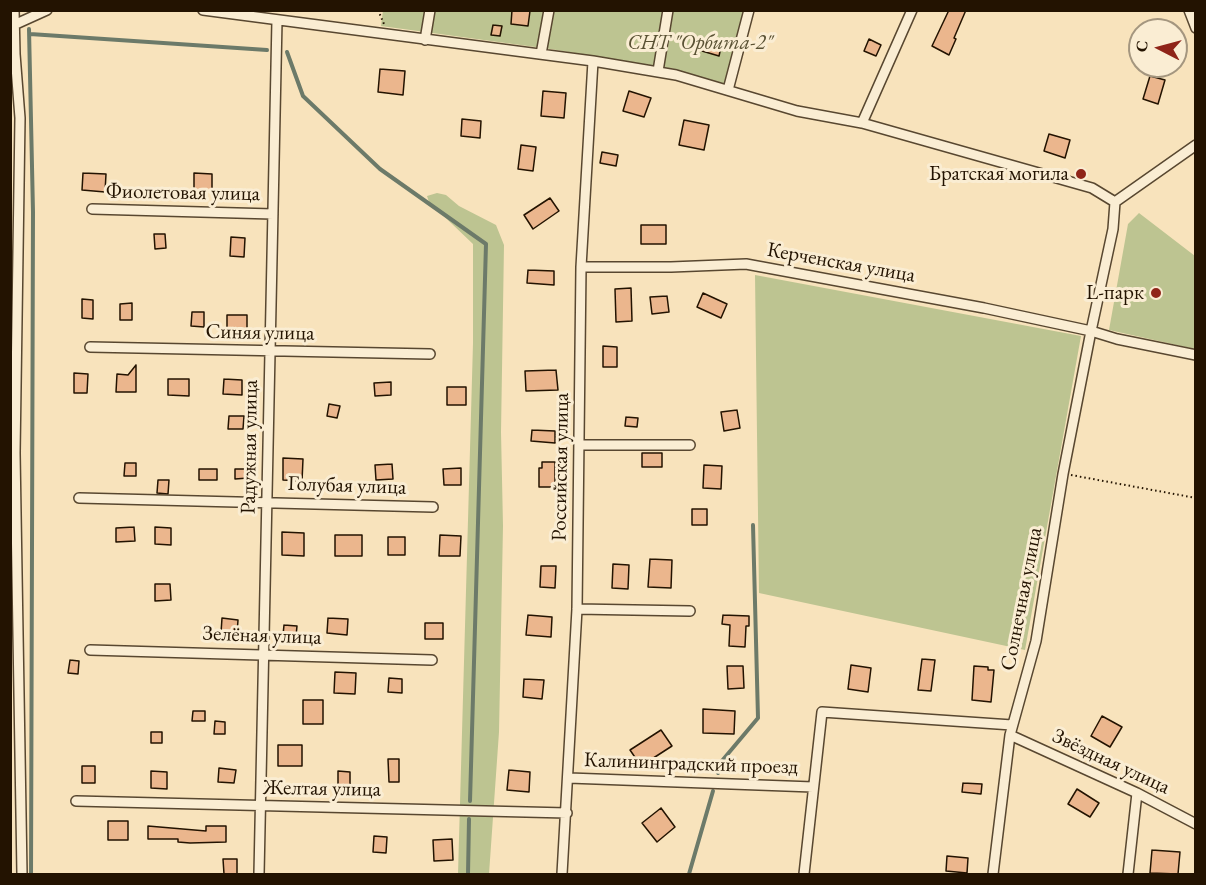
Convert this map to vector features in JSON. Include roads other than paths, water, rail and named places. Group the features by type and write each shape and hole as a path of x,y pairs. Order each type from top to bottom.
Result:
{"street":[{"path":"15,10 13,453 15,790 21,874"},
{"path":"16,24 47,10"},
{"path":"203,10 593,61 676,75 797,111 862,123 1092,188 1115,202 1196,145"},
{"path":"425,40 430,10"},
{"path":"541,54 549,10"},
{"path":"658,72 668,10"},
{"path":"728,90 748,10"},
{"path":"862,123 912,10"},
{"path":"1189,10 1196,28"},
{"name":"Радужная улица","path":"259,874 277,20"},
{"name":"Российская улица","path":"562,874 578,609 580,267 593,61"},
{"name":"Солнечная улица","path":"993,874 1011,730 1036,641 1063,474 1113,229 1115,202"},
{"name":"Фиолетовая улица","path":"92,209 273,214"},
{"name":"Керченская улица","path":"580,267 746,264 984,308 1196,355"},
{"name":"Синяя улица","path":"90,347 430,354"},
{"path":"580,445 690,445"},
{"name":"Голубая улица","path":"79,498 433,507"},
{"path":"578,609 690,611"},
{"name":"Зелёная улица","path":"90,650 432,660"},
{"path":"804,874 822,712 1011,730"},
{"name":"Звёздная улица","path":"1011,730 1196,824"},
{"name":"Калининградский проезд","path":"569,778 813,787"},
{"path":"1128,874 1137,793"},
{"name":"Желтая улица","path":"76,801 567,813"}],"waterway":[{"path":"29,29 33,212 31,874"},
{"path":"30,34 267,50"},
{"path":"287,52 303,96 380,169 486,244 470,801"},
{"path":"718,773 721,762 758,718 753,525"},
{"path":"689,874 713,791"},
{"path":"468,874 469,819"}],"place":[{"name":"Братская могила","path":"1081,174"},
{"name":"L-парк","path":"1156,293"}],"park label":[{"name":"СНТ \"Орбита-2\"","path":"700,43"}]}
